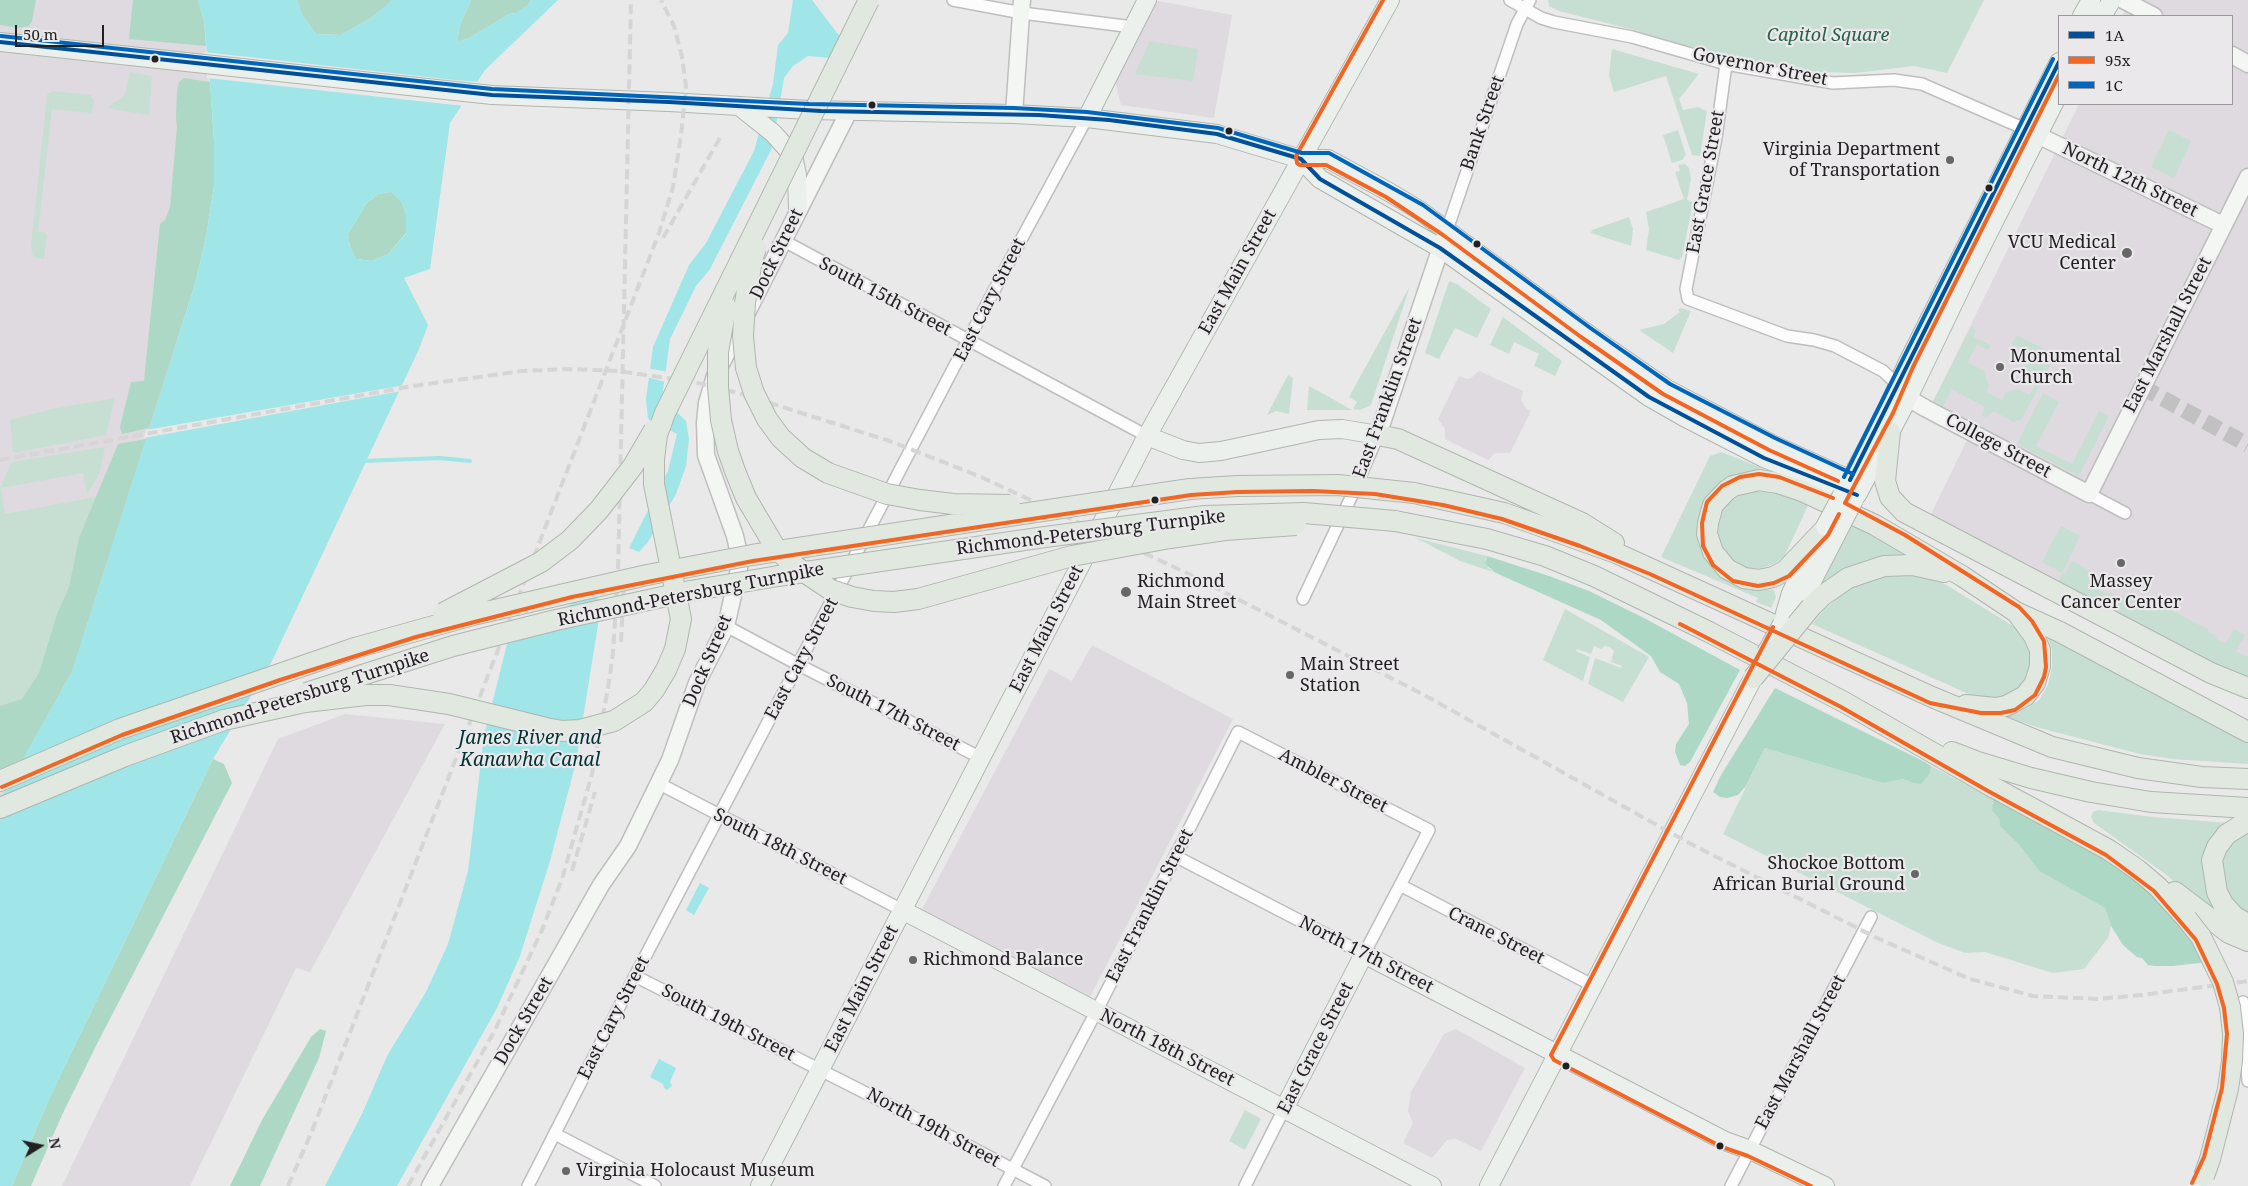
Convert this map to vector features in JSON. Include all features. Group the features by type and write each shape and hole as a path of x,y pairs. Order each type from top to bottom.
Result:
{"highway":[{"path":"224,720 305,702 366,695 389,695 449,704 562,731 580,730 614,721 644,702 666,670 675,650 681,619 654,484 654,459 664,413 774,194 868,0"},
{"path":"355,648 472,600 541,562 570,540 599,510 633,466 651,435 737,269 868,0"},
{"path":"774,194 752,260 743,336 746,368 754,393 767,419 781,438 803,458 828,473 854,484 912,499 987,506 1095,503"},
{"path":"737,269 722,319 718,352 718,395 728,450 746,498 775,547 792,564 831,590 852,597 894,602 918,599 1072,556 1170,538 1276,526 1402,521 1487,538 1569,566 1652,603 1844,702 1928,742 1978,762 2031,778 2092,792 2151,802 2248,808"},
{"path":"1890,432 1885,481 1890,497 1904,512 2211,673 2248,688"},
{"path":"1378,434 1398,439 1582,523 1652,568"},
{"path":"1828,531 1785,571 1773,578 1759,580 1744,578 1727,570 1712,552 1707,534 1710,513 1714,505 1733,486 1752,480 1768,481 1802,491 1837,506 1902,540 1962,576 2016,612 2060,632 2248,732"},
{"name":"Richmond-Petersburg Turnpike","path":"0,781 120,730 355,648 473,615 647,575 752,555 1190,490 1237,486 1338,485 1414,494 1504,513 1574,537 1652,568 1932,697 2027,737 2104,761 2175,774 2248,779"},
{"name":"Richmond-Petersburg Turnpike","path":"0,808 117,759 224,720 391,665 501,633 620,605 778,576 1205,516 1304,513 1402,521"},
{"path":"1751,682 1801,600 1822,596 1848,578 1884,566 1913,565 1962,576"},
{"path":"1932,697 1971,706 1994,708 2013,704 2030,691 2038,675 2040,650 2034,636 2016,612"},
{"path":"2211,673 2248,698"},
{"path":"1844,702 2116,855 2173,890 2230,933 2248,941"},
{"path":"2248,822 2227,834 2217,847 2212,860 2217,892 2223,904 2234,917 2248,924"},
{"path":"2116,855 2158,887 2201,937 2223,982 2230,1007 2233,1034 2228,1089 2210,1159 2201,1181"}],"main road":[{"name":"East Cary Street","path":"1087,118 1147,0"},
{"name":"East Main Street","path":"760,1186 1147,436 1390,0"},
{"path":"2083,15 2091,0"},
{"path":"2103,15 2112,0"},
{"path":"2123,0 2152,15"},
{"path":"1014,114 1022,6"},
{"path":"3,42 488,94 809,110 1014,114 1087,118 1217,134 1301,158 1328,159 1389,192 1447,230 1585,332 1667,389 1772,444 1852,491"},
{"path":"2233,56 2248,64"},
{"path":"1852,491 2032,132 2058,65"},
{"path":"2032,132 2058,94"},
{"path":"739,106 786,146 794,160 797,175 798,210"},
{"name":"Dock Street","path":"430,1186 596,893 628,846 670,760 697,683 726,626 739,569 739,554 736,536 706,455 704,423 708,402 715,376 849,111"},
{"name":"North 12th Street","path":"2032,132 2223,225"},
{"path":"1301,158 1320,179 1440,248 1648,397 1684,418 1764,458 1852,491"},
{"name":"East Marshall Street","path":"2089,494 2248,177"},
{"name":"Bank Street","path":"1440,248 1447,230"},
{"name":"East Franklin Street","path":"1378,434 1440,248"},
{"path":"1489,1186 1751,682 1782,624 1801,600 1828,531 1890,432 1903,391"},
{"name":"College Street","path":"1903,391 2089,494"},
{"path":"1147,436 1183,450 1199,453 1221,451 1319,430 1342,429 1378,434"},
{"name":"North 18th Street","path":"902,910 1432,1186"},
{"name":"North 17th Street","path":"1364,954 1725,1141 1750,1150 1825,1186"},
{"name":"East Grace Street","path":"1284,1109 1364,954"}],"street":[{"path":"953,0 1022,6 1133,27"},
{"name":"Governor Street","path":"1510,0 1527,5 1554,22 1632,37 1726,64 1833,83 1884,80 1908,81 1922,84 2032,132"},
{"name":"Bank Street","path":"1447,230 1517,24 1527,5"},
{"name":"East Grace Street","path":"1726,64 1716,138 1686,289 1688,299 1786,336 1812,339 1830,344 1883,370 1903,391"},
{"name":"East Cary Street","path":"528,1186 635,976 969,342 1009,262 1087,118"},
{"name":"South 15th Street","path":"784,241 1147,436"},
{"name":"East Franklin Street","path":"1303,599 1354,491 1378,434"},
{"path":"2089,494 2125,513"},
{"name":"South 17th Street","path":"726,626 981,758"},
{"name":"East Franklin Street","path":"1004,1186 1096,1012 1238,732"},
{"name":"Ambler Street","path":"1238,732 1429,830"},
{"name":"South 18th Street","path":"658,783 902,910"},
{"name":"East Grace Street","path":"1364,954 1429,830"},
{"name":"North 17th Street","path":"1175,856 1364,954"},
{"name":"Crane Street","path":"1400,886 1592,986"},
{"name":"East Marshall Street","path":"1731,1186 1871,917"},
{"name":"South 19th Street","path":"635,976 820,1070"},
{"path":"2243,1002 2248,1081"},
{"name":"North 19th Street","path":"820,1070 1045,1186"},
{"name":"East Grace Street","path":"1245,1186 1284,1109"},
{"path":"555,1134 655,1186"}],"shaded area":[{"path":"0,0 198,0 204,22 211,106 174,354 72,672 0,799"},
{"path":"1153,0 1232,15 1214,118 1121,105 1113,73"},
{"name":"VCU Medical Center","path":"2130,0 2248,0 2248,682 1930,516 1973,428 1931,406 2079,105 2233,105 2233,15 2122,15"},
{"path":"1479,371 1523,391 1521,400 1527,409 1531,411 1510,453 1495,453 1488,460 1445,439 1445,429 1438,419 1459,376 1467,379 1471,378"},
{"path":"1092,645 1233,719 1090,997 921,911 1049,669 1072,681"},
{"path":"345,714 445,724 310,972 296,968 190,1186 62,1186 278,739"},
{"path":"1456,1029 1525,1068 1481,1151 1456,1139 1447,1140 1432,1158 1403,1143 1413,1123 1408,1111 1411,1092 1444,1034"}],"green space":[{"path":"0,0 36,0 32,21 29,26 18,28 0,25"},
{"path":"133,0 198,0 204,22 206,46 129,39"},
{"path":"297,0 393,0 371,18 341,35 316,34 302,15"},
{"path":"471,0 531,0 528,5 516,13 509,14 469,38 457,42 460,25"},
{"name":"Capitol Square","path":"1548,0 1984,0 1947,73 1914,66 1855,73 1817,72 1770,65 1689,48 1634,30 1559,11 1549,6"},
{"path":"1150,41 1198,49 1193,81 1135,74"},
{"path":"1612,49 1699,74 1679,99 1683,110 1698,107 1707,111 1700,156 1692,155 1666,76 1614,92 1609,75"},
{"path":"130,72 152,76 149,115 108,107 125,95"},
{"path":"184,78 210,82 214,141 214,186 206,237 195,284 149,428 122,434 120,427 131,382 144,381 160,224 165,220 170,207 177,127 177,91 179,82"},
{"path":"53,91 90,95 94,100 92,113 52,109 38,231 46,233 47,236 44,259 39,259 33,256 31,247 47,95"},
{"path":"1678,130 1686,155 1682,160 1672,163 1663,135"},
{"path":"2169,130 2191,141 2174,178 2151,167"},
{"path":"1685,164 1689,168 1691,179 1687,200 1693,202 1682,257 1679,260 1646,250 1649,229 1646,212 1684,199 1675,172 1680,171 1678,165"},
{"path":"391,192 401,201 406,214 406,233 388,254 372,261 356,259 350,247 348,234 366,204 378,194"},
{"path":"1629,217 1633,229 1631,246 1591,233 1592,230"},
{"path":"1449,281 1457,284 1491,309 1477,338 1455,328 1439,359 1425,353"},
{"path":"1410,286 1371,405 1360,410 1353,409 1357,402 1349,397"},
{"path":"1681,308 1691,311 1673,353 1639,330 1664,324 1680,312 1678,310"},
{"path":"1503,317 1562,361 1555,376 1534,366 1539,354 1514,342 1509,354 1490,345"},
{"path":"1972,326 1976,331 1973,337 1990,345 1988,350 1977,344 1967,362 1984,371 1989,386 1986,392 2002,400 2006,392 2017,389 2030,395 2038,377 2027,372 2022,357 2026,349 2012,344 2017,335 2055,355 2022,419 2013,422 1994,411 1986,417 1981,415 1985,407 1952,389 1943,406 1933,401"},
{"path":"1288,375 1293,378 1289,414 1276,411 1267,415"},
{"path":"1309,386 1331,398 1352,410 1307,410"},
{"path":"2043,393 2059,402 2036,446 2072,464 2099,411 2109,416 2079,476 2017,444"},
{"path":"115,398 106,435 13,453 10,420 52,409"},
{"path":"146,439 72,672 23,759 0,769 0,706 22,699 39,673 57,614 69,587 79,538 118,444"},
{"path":"105,447 99,474 87,494 83,473 1,488 5,514 96,497 79,538 69,587 57,614 39,673 22,699 0,706 0,488 12,462"},
{"path":"1721,452 1785,477 1743,474 1699,541 1708,562 1722,576 1755,588 1774,590 1776,597 1771,608 1756,602 1758,598 1661,557 1710,456"},
{"path":"1758,489 1775,491 1810,501 1785,555 1776,563 1763,568 1751,569 1730,559 1719,541 1718,531 1721,511 1735,495"},
{"path":"1853,523 1916,558 1821,586"},
{"path":"2061,526 2080,536 2062,573 2042,562"},
{"path":"1416,538 1487,556 1485,560 1488,568 1496,573 1460,561"},
{"path":"1487,556 1589,591 1644,618 1740,670 1690,762 1685,766 1680,765 1675,752 1676,744 1689,724 1687,703 1679,684 1660,672 1651,656 1601,620 1496,573 1485,564"},
{"path":"2072,561 2096,574 2094,579 2096,588 2105,593 2121,597 2127,595 2144,603 2148,598 2209,630 2208,632 2217,636 2216,639 2226,644 2234,629 2245,635 2236,651 2248,657 2248,682 2058,583 2063,572 2066,573"},
{"path":"1890,573 1915,573 1945,584 2018,629 2029,644 2031,658 2030,673 2023,686 2012,696 1982,700 1812,624 1825,609 1848,589"},
{"path":"1565,609 1649,657 1623,702 1588,684 1595,658 1621,668 1622,666 1611,662 1614,651 1610,647 1605,646 1601,649 1594,646 1591,654 1577,649 1576,651 1590,657 1583,681 1543,660"},
{"path":"2046,634 2235,734 2248,743 2248,764 2172,759 2140,754 2040,728 2001,715 2028,708 2040,699 2048,685 2052,667 2052,650"},
{"path":"1775,688 1925,762 1931,766 1930,773 1921,784 1903,779 1883,783 1765,748 1746,786 1738,795 1727,798 1720,797 1713,792 1721,775"},
{"name":"Shockoe Bottom African Burial Ground","path":"1765,748 1883,783 1903,779 1913,783 1930,773 1931,766 1994,799 1994,813 1999,819 2000,826 2020,846 2039,871 2105,908 2111,926 2108,938 2084,969 2053,973 1985,952 1965,953 1936,942 1723,834"},
{"path":"213,759 224,764 232,783 98,1042 62,1115 31,1186 12,1186 49,1099"},
{"path":"1994,799 2079,842 2129,872 2165,903 2208,962 2155,966 2148,965 2142,958 2137,957 2123,945 2111,926 2105,908 2039,871 2020,846 2000,826 1999,819 1992,810"},
{"path":"2098,810 2153,817 2229,823 2205,855 2204,882 2213,908 2212,913 2164,873 2094,823 2091,817 2093,812"},
{"path":"2248,830 2248,915 2241,912 2228,895 2221,864 2224,852 2232,842"},
{"path":"320,1029 326,1031 319,1058 260,1186 230,1186 262,1120 311,1037"},
{"path":"1245,1110 1261,1119 1245,1150 1229,1141"}],"water":[{"path":"198,0 297,0 302,15 316,34 341,35 371,18 393,0 471,0 460,25 457,42 469,38 509,14 516,13 528,5 531,0 558,0 485,70 450,123 430,269 404,278 428,325 419,349 272,661 213,759 49,1099 12,1186 0,1186 0,799 72,672 195,284 206,237 214,186 214,141 204,22","holes":["390,192 401,201 406,214 406,234 388,254 372,261 356,259 350,247 348,234 366,204 378,194"]},
{"path":"793,0 812,0 837,33 852,45 830,58 808,56 793,66 784,78 772,148 710,269 696,286 670,339 662,398 686,421 689,439 686,466 676,494 648,542 639,552 629,548 668,471 677,434 648,419 646,399 653,347 689,265 706,243 754,151 773,84 778,45 788,33"},
{"name":"James River and Kanawha Canal","path":"587,595 602,600 576,762 550,861 520,956 497,1008 397,1186 325,1186 362,1114 387,1056 426,992 448,944 468,871 484,736 508,640"},
{"path":"700,883 709,888 694,915 686,910"},
{"path":"659,1059 676,1068 670,1082 672,1086 667,1090 663,1084 650,1077"}],"pier":[{"path":"204,52 480,82 464,106 207,78"},
{"path":"647,368 668,372 666,382 646,377"},
{"path":"405,385 401,391 144,438 146,430"}],"waterway":[{"path":"362,461 440,458 470,461"}],"tunnel":[{"path":"2142,387 2248,445"}],"railway":[{"path":"408,1186 495,1030 542,930 562,879 592,774 613,653 618,573 631,0"},
{"path":"288,1186 312,1131 659,233 673,187 686,86 682,57 674,26 661,0"},
{"path":"663,238 721,136"},
{"path":"0,460 413,386 522,371 569,369 618,371 694,382 738,393 890,441 981,477 1189,574 1426,696 1689,843 1877,938 1970,979 2033,996 2097,999 2248,981"},
{"path":"621,642 624,582"},
{"path":"572,871 595,792"}],"transit line":[{"name":"95x","path":"1383,0 1296,156 1297,163 1300,165 1326,165 1386,197 1443,235 1581,337 1663,394 1769,450 1838,481"},
{"name":"1C","path":"1,36 492,89 809,104 1014,108 1087,112 1218,128 1302,153 1329,153 1423,205 1670,384 1775,438 1853,474"},
{"name":"1A","path":"0,42 492,95 669,102 821,111 1039,115 1109,120 1217,134 1301,159 1320,179 1440,248 1649,397 1764,458 1857,495"},
{"name":"1C","path":"1844,477 2053,59"},
{"name":"1A","path":"1850,480 2058,64"},
{"name":"95x","path":"2,787 122,735 280,680 416,637 572,597 753,561 1191,495 1237,492 1313,491 1375,494 1443,505 1502,519 1580,546 1650,574 1930,703 1981,713 2001,713 2015,710 2035,695 2044,677 2046,667 2044,641 2032,621 2019,607 1905,535 1845,503 1893,413 1913,367 2058,77"},
{"name":"95x","path":"1833,498 1779,477 1759,474 1740,477 1722,486 1707,502 1702,523 1703,546 1713,565 1733,581 1758,586 1774,583 1789,576 1828,535 1839,514"},
{"name":"95x","path":"1680,624 1841,707 1988,791 2106,855 2154,891 2196,940 2217,984 2224,1008 2227,1034 2222,1088 2204,1157 2192,1183"},
{"name":"95x","path":"1773,627 1551,1055 1554,1060 1722,1147 1748,1156 1811,1186"}],"place":[{"name":"Virginia Department of Transportation","path":"1950,160"},
{"name":"VCU Medical Center","path":"2127,253"},
{"name":"Monumental Church","path":"2000,367"},
{"name":"Massey Cancer Center","path":"2121,563"},
{"name":"Richmond Main Street","path":"1126,592"},
{"name":"Main Street Station","path":"1290,675"},
{"name":"Shockoe Bottom African Burial Ground","path":"1915,874"},
{"name":"Richmond Balance","path":"913,960"},
{"name":"Virginia Holocaust Museum","path":"566,1171"}]}
